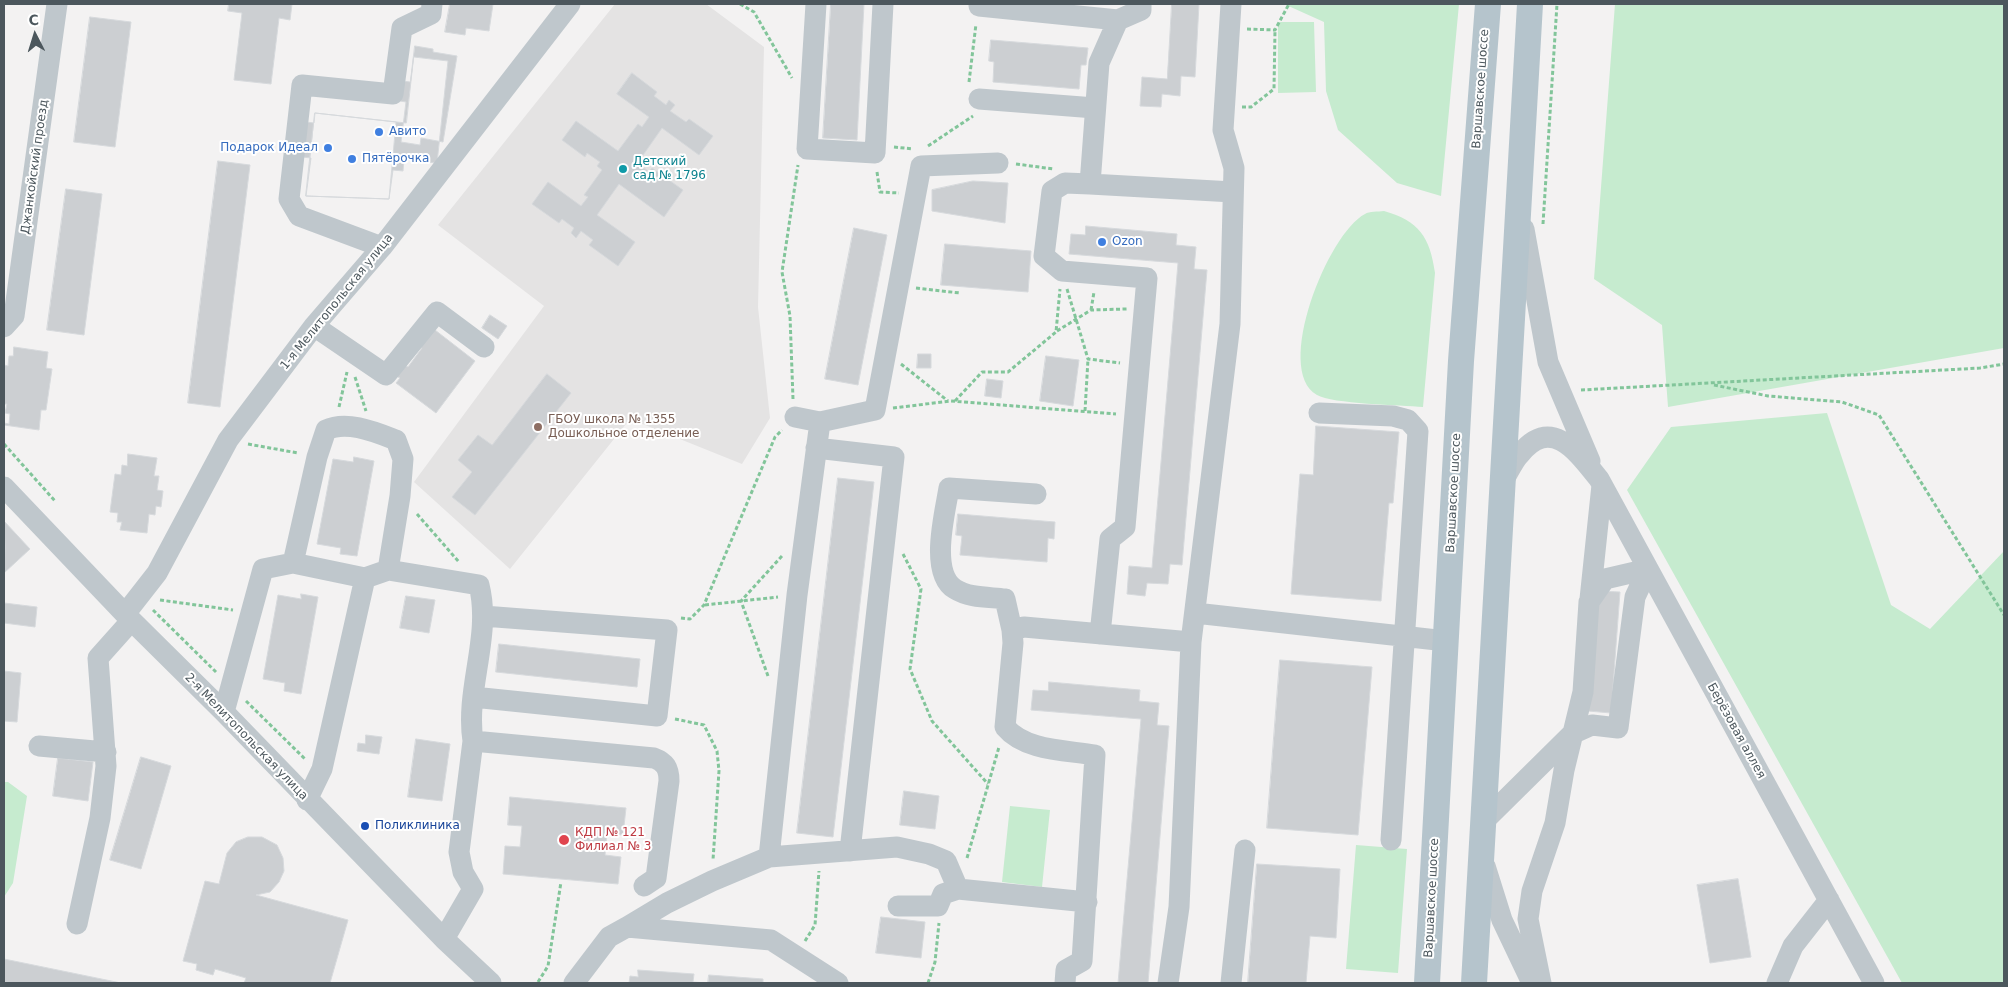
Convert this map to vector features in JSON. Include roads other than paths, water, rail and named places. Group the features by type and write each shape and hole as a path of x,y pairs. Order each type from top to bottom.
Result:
{"main road":[{"name":"Варшавское шоссе","path":"1427,983 1461,361 1488,4"},
{"path":"1474,983 1530,4"}],"street":[{"name":"Джанкойский проезд","path":"4,327 14,316 57,4"},
{"path":"382,247 299,216 289,199 302,85 393,94 402,28 431,14 432,4"},
{"name":"1-я Мелитопольская улица","path":"77,924 100,818 106,752 98,658 128,617 157,572 228,440 314,326 382,247 570,4"},
{"path":"816,4 806,149 875,149 883,4"},
{"path":"979,6 1118,20 1141,10 1142,4"},
{"path":"1168,983 1179,907 1191,642 1230,324 1234,168 1223,130 1231,4"},
{"path":"1090,184 1098,63 1118,20"},
{"path":"979,100 1095,108"},
{"path":"794,417 820,422 875,410 922,158 998,163"},
{"path":"1100,634 1110,539 1125,527 1147,278 1062,271 1044,256 1052,191 1065,183 1233,192"},
{"name":"Берёзовая аллея","path":"1519,202 1548,362 1569,390 1600,482"},
{"path":"314,326 352,357 386,374 437,312 484,347"},
{"path":"1319,413 1393,416 1408,420 1418,431 1391,840"},
{"path":"769,857 797,595 820,422"},
{"path":"293,563 317,457 326,430 336,425 373,431 396,440 403,459 400,496 388,570"},
{"name":"Берёзовая аллея","path":"1503,481 1520,453 1537,440 1549,437 1563,439 1582,458 1600,482 1874,983"},
{"path":"816,448 894,457 850,851"},
{"path":"1541,983 1528,919 1532,891 1555,823 1572,734 1583,692 1600,482"},
{"name":"2-я Мелитопольская улица","path":"4,486 128,617 224,712 307,800 444,939 491,983"},
{"path":"1036,494 949,488 940,553 944,574 954,588 967,595 1005,599 1013,643 1005,727 1014,737 1025,742 1095,755 1082,961 1066,970 1065,983"},
{"path":"224,712 264,569 293,563 365,578 388,570 480,585 484,604 473,697 471,725 474,741 459,852 463,872 473,889 444,939"},
{"path":"1589,602 1605,579 1648,569"},
{"path":"1483,822 1572,734 1592,725 1618,728 1635,597 1648,569"},
{"path":"307,800 322,769 365,578"},
{"path":"1195,613 1446,641"},
{"path":"473,697 657,716 667,630 483,616"},
{"path":"1012,630 1024,627 1191,642"},
{"path":"474,741 654,758 662,761 667,766 669,781 656,878 644,886"},
{"path":"39,746 106,752"},
{"path":"574,983 609,937 667,903 712,881 769,857 897,847 929,854 946,861 958,889"},
{"path":"1231,983 1245,850"},
{"path":"1481,853 1502,920 1532,983"},
{"path":"898,906 938,906 943,894 958,889 1087,902"},
{"path":"1776,983 1793,946 1829,900"},
{"path":"627,927 771,940 795,957 815,976 838,983"}],"place":[{"name":"Авито","path":"379,132"},
{"name":"Подарок Идеал","path":"328,148"},
{"name":"Пятёрочка","path":"352,159"},
{"name":"Детский сад № 1796","path":"623,169"},
{"name":"Ozon","path":"1102,242"},
{"name":"ГБОУ школа № 1355 Дошкольное отделение","path":"538,427"},
{"name":"Поликлиника","path":"365,826"},
{"name":"КДП № 121 Филиал № 3","path":"564,840"}]}
